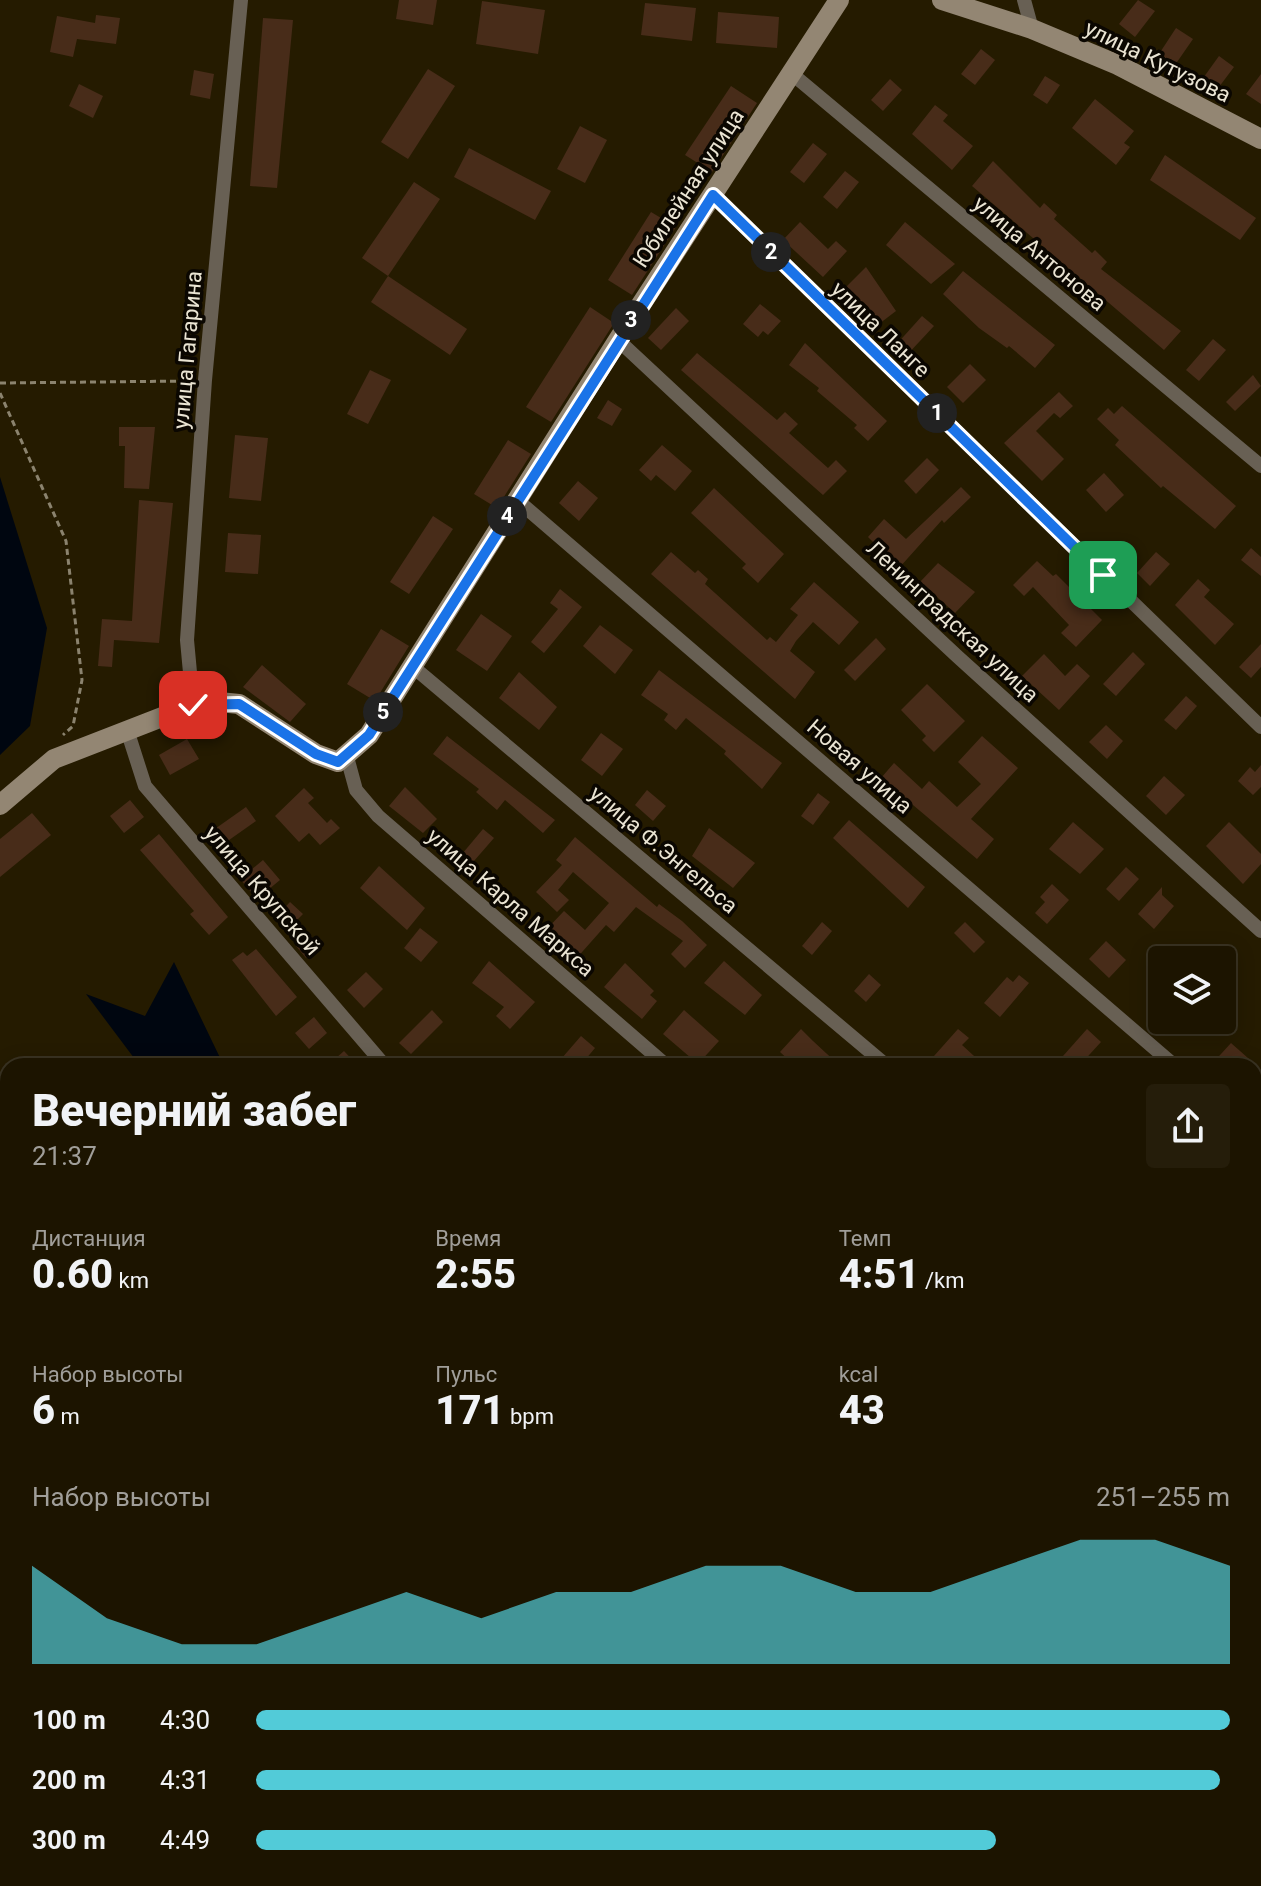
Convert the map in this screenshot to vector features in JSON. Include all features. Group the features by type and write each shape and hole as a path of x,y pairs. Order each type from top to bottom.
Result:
{"street":[{"name":"улица Гагарина","path":"193,705 187,640 205,380 241,0"},
{"name":"Юбилейная улица","path":"347,757 369,735 618,340 839,0"},
{"name":"улица Кутузова","path":"942,0 1032,29 1118,65 1261,139"},
{"path":"1024,0 1032,29"},
{"name":"улица Антонова","path":"791,73 1261,466"},
{"name":"улица Ланге","path":"713,195 1261,727"},
{"name":"Ленинградская улица","path":"618,340 958,657 1261,931"},
{"name":"Новая улица","path":"517,500 1166,1058"},
{"name":"улица Ф.Энгельса","path":"412,666 878,1058"},
{"path":"0,805 54,759 128,733 193,705 239,704 316,754 338,762 347,757"},
{"name":"улица Крупской","path":"128,733 145,786 378,1058"},
{"name":"улица Карла Маркса","path":"347,757 356,790 378,816 658,1058"}],"path":[{"path":"0,383 205,380"},
{"path":"0,393 66,541 82,680 73,726 62,735"}],"shaded area":[{"path":"0,477 47,628 30,726 0,755"},
{"path":"174,962 220,1058 134,1058 86,994 145,1016"}],"building":[{"path":"399,0 437,0 433,25 396,19"},
{"path":"1138,0 1155,11 1135,37 1119,24"},
{"path":"482,1 545,10 538,54 476,44"},
{"path":"645,3 696,8 692,41 641,35"},
{"path":"718,12 779,17 777,48 716,43"},
{"path":"96,15 120,18 116,44 77,39 73,57 50,52 57,16 95,23"},
{"path":"263,18 293,20 277,188 250,186"},
{"path":"1176,28 1193,39 1175,65 1159,54"},
{"path":"981,49 995,60 975,85 961,74"},
{"path":"1219,56 1234,67 1216,91 1201,81"},
{"path":"428,69 455,86 408,159 381,142"},
{"path":"194,70 214,74 210,99 190,95"},
{"path":"1261,74 1261,104 1246,94"},
{"path":"1045,76 1060,85 1047,104 1033,95"},
{"path":"890,79 902,90 883,111 871,100"},
{"path":"79,84 103,96 93,118 69,106"},
{"path":"731,86 757,103 712,172 685,155"},
{"path":"1095,99 1134,131 1124,143 1130,147 1116,165 1072,128"},
{"path":"935,105 948,115 943,121 973,146 952,170 912,134"},
{"path":"580,126 607,140 585,183 557,169"},
{"path":"813,143 827,154 804,183 790,172"},
{"path":"469,148 551,191 535,220 454,177"},
{"path":"1165,155 1256,218 1240,240 1150,180"},
{"path":"993,161 1040,208 1044,203 1057,215 1054,219 1092,253 1095,250 1107,262 1101,269 1181,331 1164,350 972,186"},
{"path":"845,171 859,182 837,209 823,197"},
{"path":"414,182 440,199 388,276 362,258"},
{"path":"651,212 676,227 632,295 608,280"},
{"path":"800,222 828,249 836,241 847,251 823,277 783,240"},
{"path":"905,222 955,264 931,284 886,245"},
{"path":"866,267 896,311 875,327 855,300 852,303 841,292"},
{"path":"963,271 1055,345 1035,368 1009,346 1007,348 979,328 943,294"},
{"path":"388,276 467,329 450,355 371,302"},
{"path":"760,304 781,321 768,335 763,331 758,337 743,324"},
{"path":"590,307 614,323 551,422 526,407"},
{"path":"676,308 689,321 661,350 648,338"},
{"path":"922,316 934,326 906,356 895,346"},
{"path":"1213,339 1226,350 1199,381 1186,370"},
{"path":"805,343 887,421 868,441 854,428 857,425 817,391 819,388 789,365"},
{"path":"697,353 777,420 785,412 798,424 789,433 828,468 836,460 847,471 823,495 681,370"},
{"path":"970,364 986,380 963,403 947,387"},
{"path":"370,370 391,380 368,424 347,414"},
{"path":"1253,375 1261,386 1235,411 1226,402"},
{"path":"1059,392 1073,406 1060,418 1054,413 1036,431 1064,459 1042,481 1004,443"},
{"path":"608,400 622,409 612,426 597,418"},
{"path":"1122,406 1236,506 1215,529 1163,486 1161,488 1115,445 1119,440 1097,419 1108,408 1114,414"},
{"path":"119,427 155,427 149,489 124,488 125,446 119,446"},
{"path":"235,435 268,438 261,501 229,498"},
{"path":"508,440 531,454 497,508 474,494"},
{"path":"662,445 692,471 675,491 656,475 651,481 639,470"},
{"path":"927,458 939,470 916,494 904,481"},
{"path":"1104,473 1124,495 1106,512 1086,490"},
{"path":"578,481 598,498 579,521 559,503"},
{"path":"961,487 971,497 944,523 942,520 899,568 868,537 884,519 906,539"},
{"path":"714,488 784,554 758,583 742,568 746,564 691,513"},
{"path":"139,500 173,503 159,643 114,640 112,667 98,666 102,619 132,621"},
{"path":"433,516 453,529 409,594 390,582"},
{"path":"228,533 261,535 258,574 225,572"},
{"path":"1251,548 1261,557 1261,576 1241,560"},
{"path":"671,552 695,573 698,570 708,579 705,584 767,640 770,637 776,642 798,615 790,609 814,582 859,622 839,645 813,622 796,641 790,651 815,672 795,699 651,574"},
{"path":"1156,552 1170,564 1150,586 1137,573"},
{"path":"1037,561 1053,576 1056,574 1102,620 1076,647 1061,633 1069,625 1033,587 1024,596 1013,585"},
{"path":"938,563 975,592 955,613 920,582"},
{"path":"1198,579 1210,590 1204,597 1234,624 1215,645 1175,605"},
{"path":"560,589 582,607 544,653 531,642 558,609 550,603"},
{"path":"481,614 512,636 487,671 456,650"},
{"path":"600,625 633,650 615,674 583,646"},
{"path":"381,629 409,646 375,701 347,684"},
{"path":"876,638 886,649 855,681 844,670"},
{"path":"1261,644 1261,667 1251,678 1239,667"},
{"path":"1133,652 1145,664 1116,696 1103,684"},
{"path":"1044,654 1065,676 1077,664 1090,676 1059,710 1022,676"},
{"path":"262,665 306,704 290,722 243,687"},
{"path":"659,670 782,763 762,789 724,754 726,751 686,718 676,730 664,720 668,714 641,695"},
{"path":"519,672 557,707 539,730 499,698"},
{"path":"927,684 965,721 934,752 922,740 926,736 901,710"},
{"path":"1186,696 1197,706 1176,730 1164,720"},
{"path":"1106,725 1123,741 1107,759 1089,742"},
{"path":"601,733 623,749 602,776 581,760"},
{"path":"447,736 555,820 543,833 505,800 497,810 476,792 479,789 433,754"},
{"path":"982,736 1018,768 971,819 994,839 977,859 881,778 894,763 922,789 929,781 957,807 981,784 958,762"},
{"path":"187,739 199,759 170,775 159,755"},
{"path":"1261,765 1261,787 1253,795 1238,781 1250,767 1255,772"},
{"path":"1164,776 1185,795 1166,815 1146,796"},
{"path":"405,787 437,819 423,833 389,806"},
{"path":"304,788 314,798 308,803 327,823 331,819 340,828 320,845 309,833 299,842 275,816"},
{"path":"647,790 666,806 653,821 635,805"},
{"path":"818,793 830,802 813,825 801,816"},
{"path":"130,800 144,817 124,833 110,816"},
{"path":"246,807 256,821 222,845 212,831"},
{"path":"32,813 51,835 0,877 0,839"},
{"path":"849,820 925,887 908,908 833,838"},
{"path":"1073,822 1104,849 1080,874 1049,849"},
{"path":"1229,822 1261,854 1261,864 1243,884 1206,846"},
{"path":"709,828 755,863 733,888 692,856"},
{"path":"483,829 494,838 467,869 457,860"},
{"path":"159,834 228,917 209,935 190,914 194,911 140,850"},
{"path":"575,837 657,907 659,904 682,921 707,945 685,968 671,954 683,941 636,907 614,932 606,925 575,960 543,933 564,911 585,930 609,903 573,872 558,890 569,900 557,912 536,892 562,865 556,860"},
{"path":"263,860 280,880 257,899 240,879"},
{"path":"379,866 425,908 407,930 360,888"},
{"path":"1126,867 1139,879 1119,901 1106,889"},
{"path":"1052,884 1069,900 1047,924 1035,913 1045,902 1040,897"},
{"path":"1162,887 1162,895 1174,906 1154,929 1138,914"},
{"path":"290,902 303,914 296,921 319,944 306,958 296,946 299,943 274,919"},
{"path":"822,922 832,931 812,955 802,946"},
{"path":"965,922 985,942 974,953 954,933"},
{"path":"420,928 438,942 421,962 404,948"},
{"path":"1106,941 1126,960 1109,978 1089,959"},
{"path":"256,949 297,997 276,1016 232,960 243,952 247,956"},
{"path":"489,961 535,1002 510,1029 496,1016 504,1007 472,983"},
{"path":"724,961 762,995 745,1015 704,983"},
{"path":"625,963 654,991 650,995 657,1001 642,1019 604,987"},
{"path":"366,972 383,989 364,1008 347,990"},
{"path":"869,974 881,985 866,1002 854,991"},
{"path":"1019,975 1029,983 1000,1017 984,1003 1007,977 1013,982"},
{"path":"432,1010 443,1022 411,1054 399,1043"},
{"path":"684,1010 719,1041 703,1058 691,1058 663,1034"},
{"path":"314,1017 327,1033 309,1049 295,1033"},
{"path":"801,1029 832,1058 787,1058 780,1052"},
{"path":"958,1029 969,1038 962,1045 976,1058 936,1058 934,1056"},
{"path":"1087,1029 1101,1042 1086,1058 1063,1056"},
{"path":"581,1036 595,1048 587,1058 562,1058"},
{"path":"1231,1043 1248,1058 1217,1058"},
{"path":"344,1051 351,1058 336,1058"}],"route":[{"path":"193,705 219,702 239,704 316,754 338,762 347,757 369,735 713,195 1103,575"}]}
